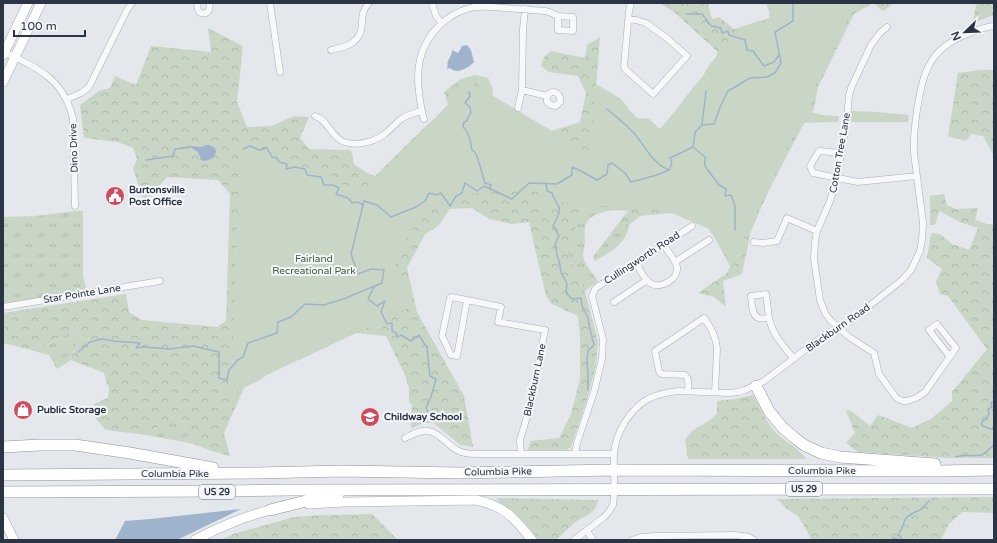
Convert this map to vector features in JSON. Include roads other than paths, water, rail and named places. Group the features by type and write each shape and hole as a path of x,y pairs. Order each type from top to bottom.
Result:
{"highway":[{"path":"756,386 769,411 783,428 804,444 821,453 840,457 994,469"},
{"path":"3,446 40,444 75,445 130,453 208,468 257,474"},
{"name":"Columbia Pike","path":"3,475 614,470 939,471 994,469"},
{"name":"Columbia Pike","path":"4,492 994,489"},
{"path":"270,510 318,498 428,490"}],"main road":[{"path":"4,54 28,3"},
{"path":"3,82 41,3"},
{"path":"195,540 243,518 270,510 317,503 476,500 503,509 517,522 532,540"},
{"path":"3,518 14,540"}],"street":[{"path":"67,99 81,93 89,87 127,10 132,3"},
{"path":"197,3 196,6 198,11 203,14 210,10 209,3"},
{"path":"270,3 280,72"},
{"path":"331,50 346,46 354,41 361,32 362,13 369,3"},
{"path":"432,3 436,16 442,23"},
{"path":"629,19 641,21 646,24 668,39 687,56 653,94 625,69 624,66 629,19 631,3"},
{"path":"424,119 421,111 417,80 420,55 431,34 442,23 458,13 475,7 491,6 549,12 558,16"},
{"path":"518,108 522,90 523,29 525,9"},
{"name":"Blackburn Road","path":"574,540 604,517 613,505 615,445 622,427 633,410 639,404 663,393 678,391 738,392 756,386 826,334 849,322 902,280 911,270 920,251 923,232 914,152 914,134 923,78 933,58 948,43 980,28 994,26"},
{"name":"Cotton Tree Lane","path":"887,27 880,33 871,45 849,95 847,119 837,178 830,201 817,231 814,251 820,300 830,321 849,337 874,353 879,374 898,399 907,401 916,398 925,392 950,357"},
{"name":"Dino Drive","path":"4,54 15,57 38,69 54,81 67,99 73,119 75,206"},
{"path":"522,90 547,96"},
{"path":"315,116 322,119 336,138 350,144 357,144 370,142 377,139 405,117 421,111"},
{"path":"841,153 818,151 810,166 813,173 858,182 917,176"},
{"path":"754,242 777,242 787,218 817,231"},
{"name":"Cullingworth Road","path":"575,454 577,443 594,392 602,359 603,339 593,300 593,292 597,287 692,226"},
{"path":"675,262 709,240"},
{"path":"636,263 647,280 652,284 661,285 672,279 677,270 675,262 664,245"},
{"path":"614,302 647,280"},
{"name":"Star Pointe Lane","path":"3,308 160,281"},
{"name":"Blackburn Lane","path":"468,300 457,356 451,355 442,336 450,298 452,297 468,300 501,307 498,322 545,330 532,400 520,440 521,454"},
{"path":"688,391 688,380 685,375 662,374 659,371 655,351 704,318 712,330 717,342 715,392"},
{"path":"769,318 773,332 794,359"},
{"path":"937,324 956,348 950,357 929,330 937,324"},
{"path":"405,438 420,432 429,431 439,436 452,447 461,452 478,454 614,454"},
{"path":"587,530 593,540"},
{"path":"632,540 641,537 654,536 735,535 749,537 754,540"}],"water":[{"path":"467,45 471,50 474,62 459,71 450,68 447,69 452,50 458,53 462,46"},
{"path":"205,145 215,148 216,152 214,157 203,161 201,160 198,152 190,146 202,147"},
{"path":"241,509 177,540 115,540 125,521"}],"waterway":[{"path":"706,91 702,125 714,124 728,91 750,78 767,77 775,73 781,63 775,32 793,21 793,3"},
{"path":"687,14 702,14 711,26 721,28 722,33 728,31 729,35 745,40 747,50 753,51 764,66 774,62 779,55"},
{"path":"469,92 470,96 465,103 470,107 471,113 467,121 464,122 463,127 468,134 472,150 475,152 478,159 485,183 491,185 490,189"},
{"path":"607,109 638,137 657,163 669,170"},
{"path":"702,125 695,132 693,147 705,157 705,166 719,185 726,189 725,196 731,195 735,206 735,230"},
{"path":"243,149 250,146 259,150 267,148 272,157 277,158 279,162 287,164 286,169 295,167 305,169 307,175 321,177 324,185 333,185 339,188 336,194 348,198 352,203 358,202 363,205"},
{"path":"146,160 173,156 175,149 190,147"},
{"path":"78,352 90,342 102,339 140,343 136,348 145,347 170,349 193,346 219,352 219,378 227,380 229,370 238,360 243,357 248,343 277,333 278,322 291,317 305,304 324,305 346,298 382,283 384,270 371,269 358,274 351,254 364,201 377,205 391,217 416,207 425,201 429,193 436,195 441,193 450,206 456,196 462,193 465,183 477,191 484,186 512,199 529,183 557,184 572,175 572,167 597,180 607,174 608,165 612,163 625,173 631,182 669,170 672,163 670,158 693,147"},
{"path":"546,183 547,191 552,193 559,207 558,216 553,226 559,236 555,244 561,272 567,284 566,293 572,299 581,298 582,306 588,318 594,345 588,351 588,390"},
{"path":"374,287 368,299 377,306 385,301 381,312 387,324 392,323 392,331 396,333 398,337 401,335 411,341 419,335 427,348 430,376 436,379 426,408 428,412"},
{"path":"994,402 991,403 992,407 988,409 988,416 981,424 994,430"},
{"path":"956,457 962,455 980,455 994,445"},
{"path":"903,540 899,533 906,518 920,510 929,501"},
{"path":"893,540 893,538 898,540"}],"place":[{"name":"Burtonsville Post Office","path":"115,196"},
{"name":"Public Storage","path":"23,410"},
{"name":"Childway School","path":"370,417"}],"park label":[{"name":"Fairland Recreational Park","path":"314,264"}]}
